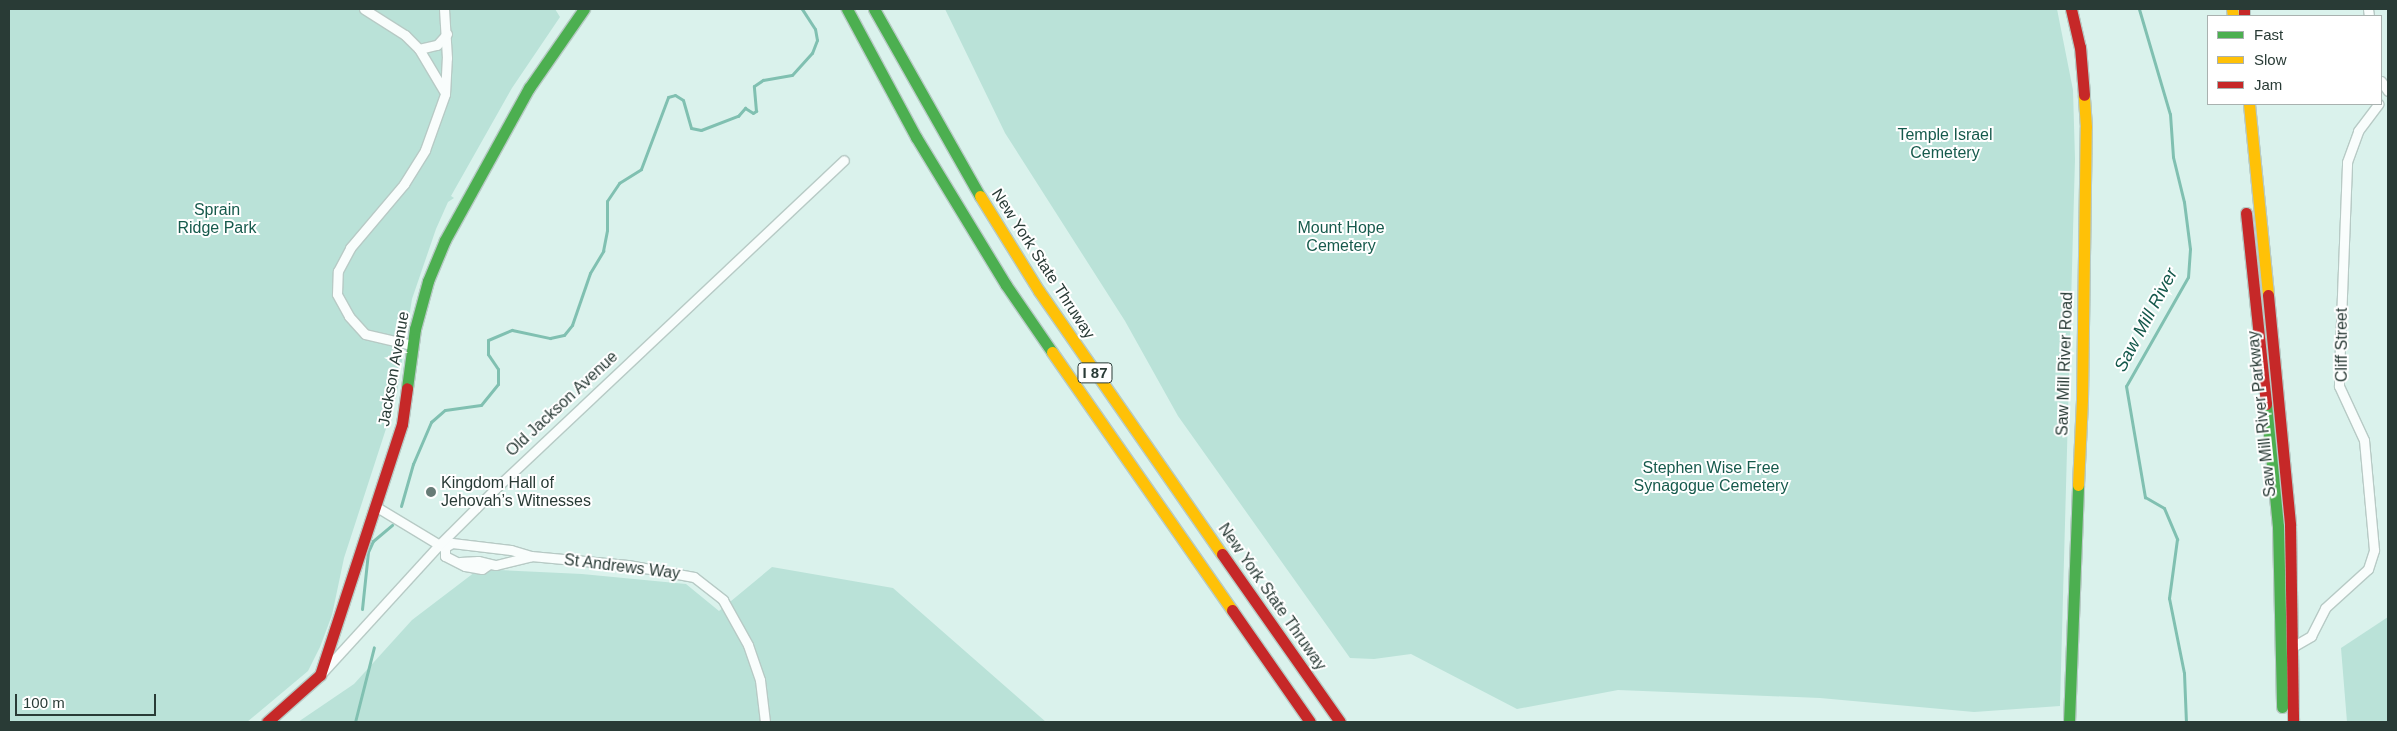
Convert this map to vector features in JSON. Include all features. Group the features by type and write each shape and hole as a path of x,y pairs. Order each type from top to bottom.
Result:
{"main road":[{"name":"Jackson Avenue","path":"320,675 402,424 412,345 428,281 446,240 529,88 584,9"},
{"path":"836,9 899,107"},
{"name":"I 87","path":"847,9 899,107 969,225 1030,320 1310,722"},
{"name":"New York State Thruway","path":"874,9 952,151 1039,291 1340,722"},
{"name":"Saw Mill River Road","path":"2069,722 2069,655 2082,400 2086,128 2080,47 2071,9"},
{"path":"2238,105 2242,158"},
{"name":"Saw Mill River Parkway","path":"2249,105 2287,491 2294,646 2293,722"},
{"name":"Saw Mill River Parkway","path":"2245,202 2278,526 2282,722"},
{"name":"Old Jackson Avenue","path":"267,722 320,675"}],"street":[{"path":"364,9 405,35 419,49 436,72 445,94"},
{"path":"412,345 365,334 349,316 337,294 338,271 350,248 404,184 425,150 445,94 447,34 444,9"},
{"path":"419,49 437,45 447,34"},
{"name":"Cliff Street","path":"2294,646 2311,636 2325,608 2368,569 2374,550 2364,440 2340,386 2339,373 2347,162 2358,131 2377,105"},
{"name":"Old Jackson Avenue","path":"320,675 442,546 844,160"},
{"name":"St Andrews Way","path":"375,506 442,546 446,556 462,561 464,566 482,569 488,565 532,556"},
{"name":"St Andrews Way","path":"442,546 452,543 532,556 683,573 708,585 724,600 748,645 760,680 766,722"},
{"path":"462,561 467,545"},
{"path":"488,565 489,548"}],"green space":[{"name":"Sprain Ridge Park","path":"9,9 555,9 560,17 512,88 451,196 454,198 448,202 436,229 412,299 396,398 344,558 332,615 320,647 308,671 247,722 9,722"},
{"path":"945,9 2057,9 2073,90 2075,159 2060,706 1974,712 1820,698 1618,690 1517,709 1411,654 1374,659 1350,658 1178,416 1125,321 1005,133"},
{"path":"772,567 893,588 1046,722 298,722 354,684 412,620 479,569 582,574 686,584 719,611"},
{"path":"2388,617 2388,722 2347,722 2341,648"}],"waterway":[{"path":"401,506 413,464 431,422 445,410 481,405 498,384 498,369 488,354 488,340 512,330 550,338 564,335 572,325 590,273 603,251 607,230 607,201 619,183 641,169 668,97 675,95 683,100 691,128 701,130 738,116 745,108 753,113 756,111 754,86 763,80 792,75 812,53 817,40 815,29 802,9"},
{"name":"Saw Mill River","path":"2139,9 2170,114 2173,157 2184,202 2190,249 2188,277 2126,386 2145,497 2164,508 2177,539 2169,598 2184,673 2186,722"},
{"path":"362,609 368,552 373,541 392,525"},
{"path":"355,722 374,647"}],"traffic: fast":[{"path":"407,388 415,329 428,281 445,240 529,88 584,9"},
{"path":"847,9 916,137 1006,285 1052,352"},
{"path":"874,9 980,196"},
{"path":"2266,404 2278,526 2282,707"},
{"path":"2069,722 2078,485"}],"traffic: slow":[{"path":"2232,9 2233,15"},
{"path":"2078,485 2082,399 2086,127 2084,95"},
{"path":"2249,105 2268,295"},
{"path":"980,196 1039,291 1222,554"},
{"path":"1052,352 1232,610"}],"traffic: jam":[{"path":"2071,9 2080,47 2084,95"},
{"path":"2244,9 2244,15"},
{"path":"2246,213 2266,404"},
{"path":"2268,295 2290,525 2293,722"},
{"path":"267,722 320,675 402,424 407,388"},
{"path":"1222,554 1340,722"},
{"path":"1232,610 1310,722"}],"place":[{"name":"Kingdom Hall of Jehovah’s Witnesses","path":"431,492"}],"park label":[{"name":"Temple Israel Cemetery","path":"1945,144"},
{"name":"Mount Hope Cemetery","path":"1341,237"},
{"name":"Stephen Wise Free Synagogue Cemetery","path":"1711,477"}]}
